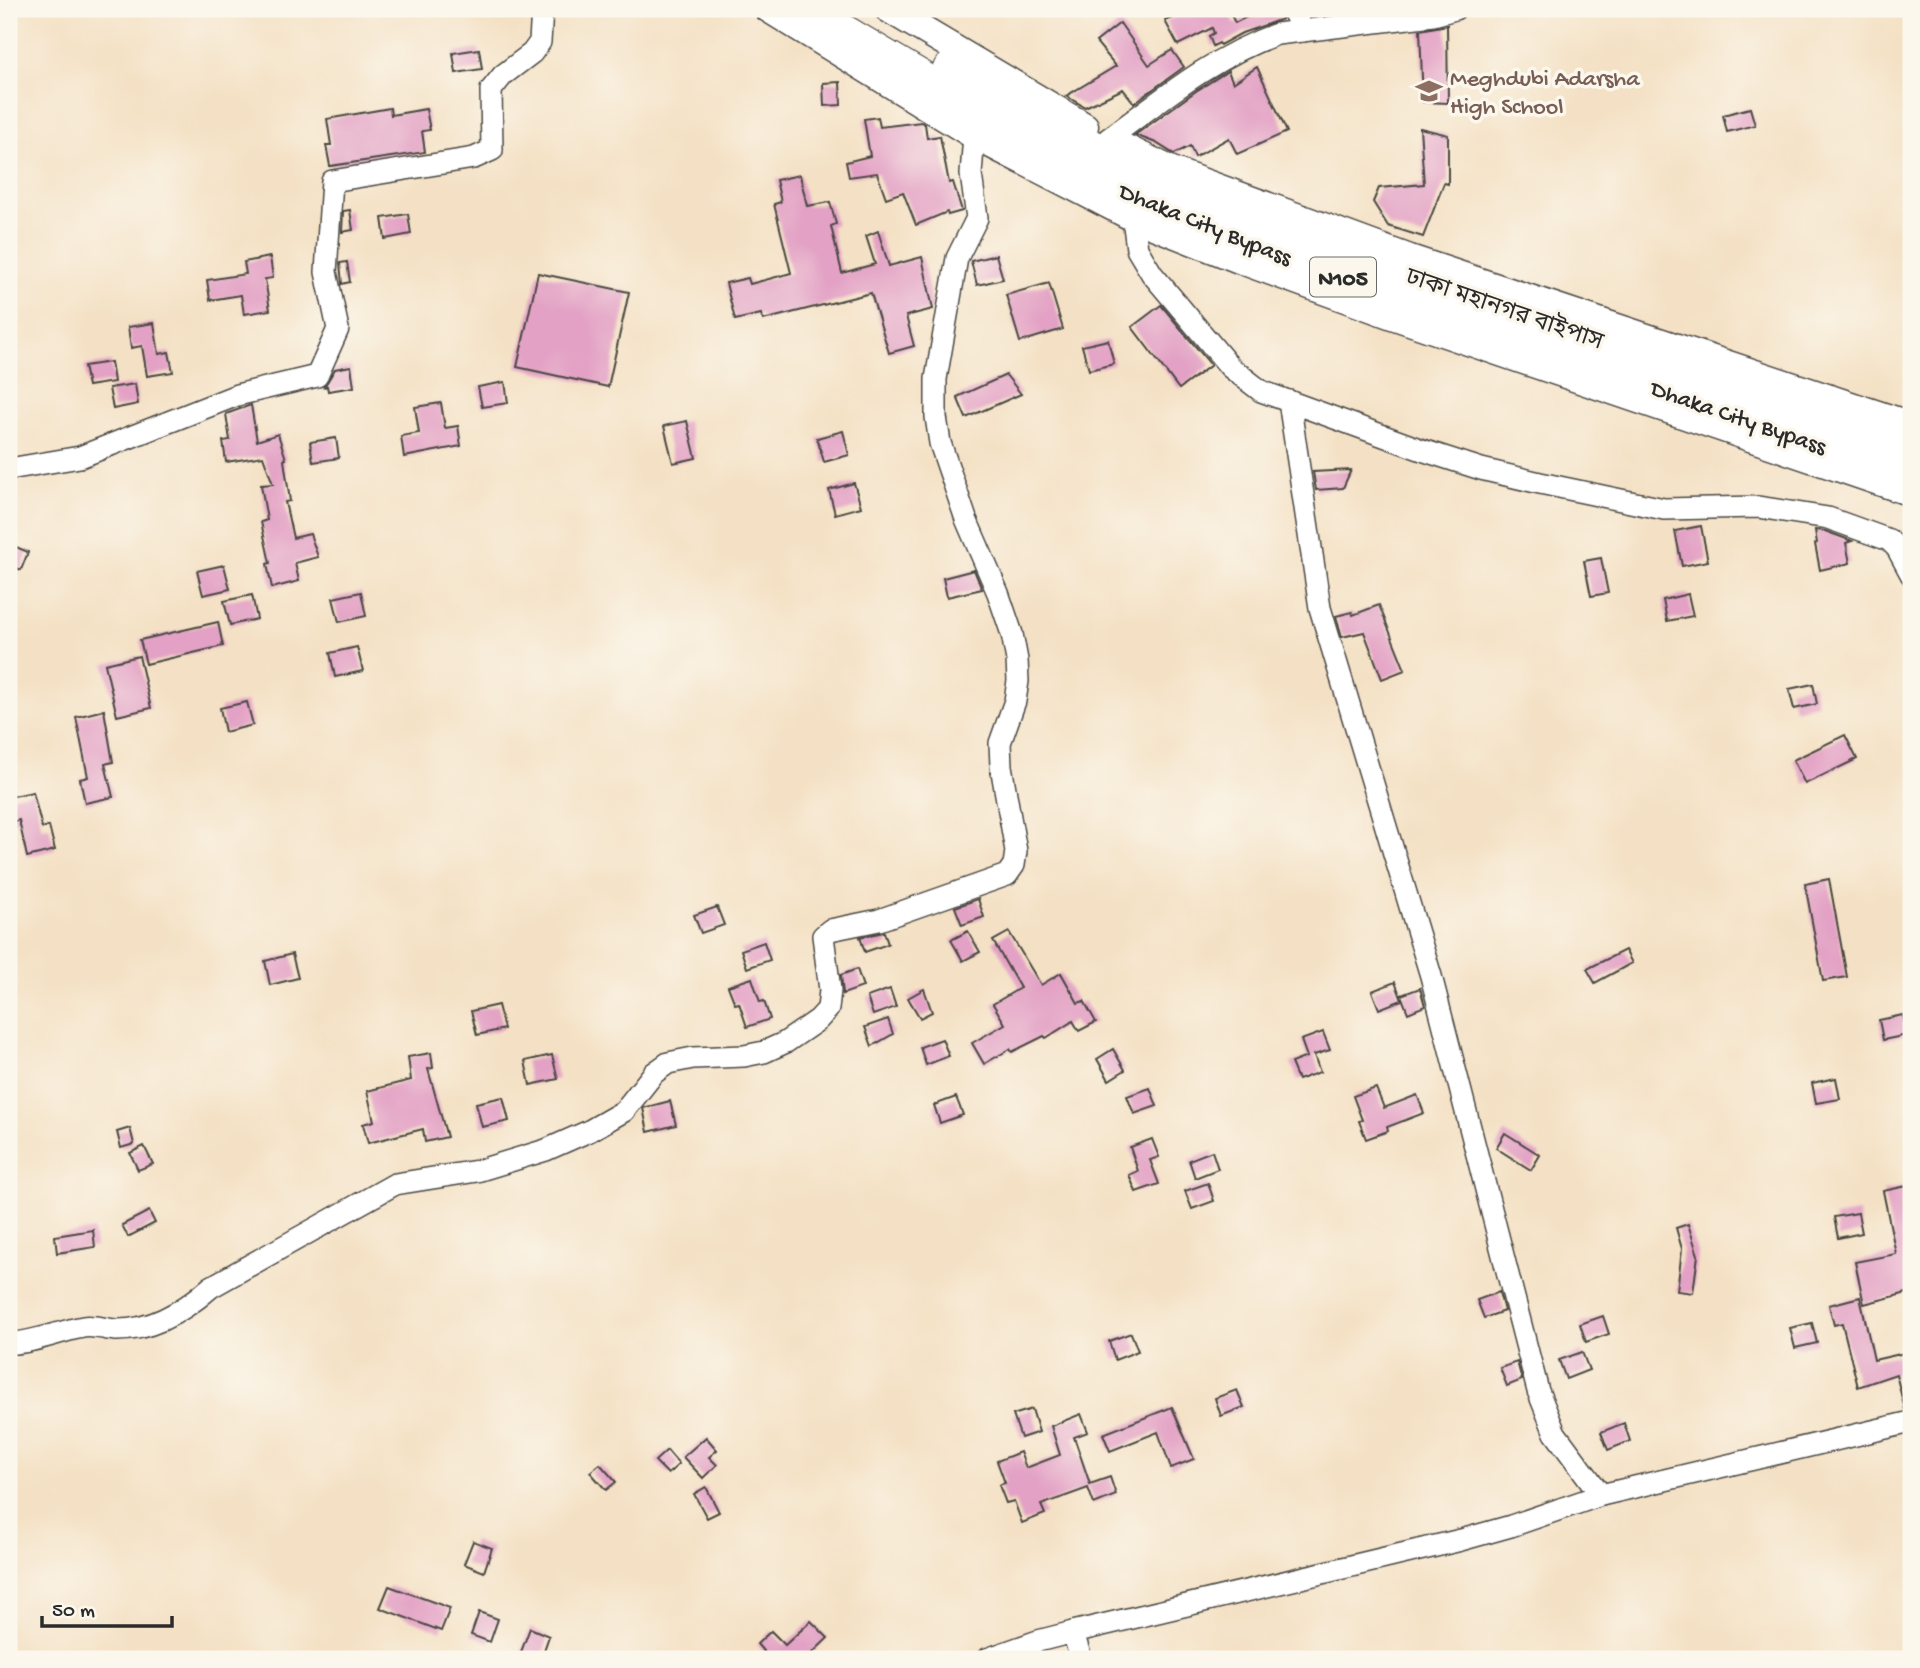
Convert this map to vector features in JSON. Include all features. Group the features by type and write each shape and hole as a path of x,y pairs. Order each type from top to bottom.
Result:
{"highway":[{"name":"Dhaka City Bypass","path":"807,9 1072,166 1159,208 1407,300 1911,474"},
{"name":"ঢাকা মহানগর বাইপাস","path":"849,9 967,80 1172,189 1408,275 1911,446"}],"main road":[{"path":"768,9 974,136 1133,218 1367,307 1911,493"},
{"path":"888,9 1108,139 1174,171 1410,258 1911,425"}],"street":[{"path":"9,469 80,457 237,395 317,376 338,329 326,272 331,181 474,158 492,150 491,90 503,75 532,53 540,42 542,9"},
{"path":"1292,9 1303,31"},
{"path":"1108,139 1196,75 1240,48 1277,34 1433,15 1455,9"},
{"path":"9,1343 18,1344 89,1326 114,1330 141,1329 170,1316 196,1301 211,1287 395,1184 477,1171 546,1150 589,1131 624,1111 654,1073 668,1063 693,1058 744,1056 764,1052 786,1042 818,1020 828,1009 830,990 823,936 830,930 879,920 1007,875 1014,865 1016,851 1001,766 1000,743 1014,701 1018,681 1017,660 1012,634 998,593 966,519 940,443 936,417 936,379 957,258 977,218 971,174 974,136"},
{"path":"1133,218 1137,249 1143,262 1230,367 1261,391 1481,468 1641,505 1675,510 1758,507 1828,518 1889,540 1897,548 1911,574"},
{"path":"1289,401 1320,608 1431,976 1538,1391 1555,1433 1601,1495"},
{"path":"987,1659 1073,1632 1461,1540 1601,1495 1911,1422"},
{"path":"1073,1632 1081,1659"}],"building":[{"path":"1196,9 1228,9 1235,23 1262,9 1279,9 1282,19 1242,33 1220,45 1219,43 1213,46 1209,36 1214,33 1212,28 1178,45 1165,21"},
{"path":"1120,23 1149,65 1172,50 1184,67 1134,103 1123,89 1085,107 1066,96 1116,66 1096,42"},
{"path":"1447,25 1448,103 1423,102 1420,30"},
{"path":"479,49 482,69 456,73 453,53"},
{"path":"1257,67 1287,132 1237,154 1229,138 1195,157 1190,146 1174,154 1135,135 1228,71 1233,83"},
{"path":"840,82 841,105 824,106 823,83"},
{"path":"390,108 391,115 426,109 430,130 422,131 425,152 330,166 326,145 331,145 327,119"},
{"path":"1750,108 1755,125 1727,132 1723,115"},
{"path":"878,117 880,127 921,122 925,124 927,138 940,136 949,183 953,182 962,211 948,215 947,212 916,225 903,192 886,198 877,173 849,177 846,162 870,156 864,119"},
{"path":"1420,128 1448,135 1448,184 1444,183 1423,237 1388,226 1373,202 1379,188 1424,184"},
{"path":"800,175 807,206 830,202 836,224 831,226 842,273 875,264 866,236 878,231 889,266 922,257 933,309 906,316 914,346 889,353 871,293 763,320 761,314 735,320 726,283 748,278 750,284 791,273 774,204 781,202 776,180"},
{"path":"350,210 353,230 342,232 343,211"},
{"path":"408,214 411,234 385,239 382,218"},
{"path":"996,255 1003,279 977,285 971,261"},
{"path":"270,257 273,278 265,279 270,310 244,314 241,295 210,300 207,280 246,274 244,262"},
{"path":"347,262 350,282 342,284 340,263"},
{"path":"538,273 629,292 608,387 517,367"},
{"path":"1049,283 1063,329 1020,342 1006,295"},
{"path":"1161,305 1211,365 1179,389 1132,327"},
{"path":"154,323 159,354 169,352 173,372 147,376 142,346 131,348 128,327"},
{"path":"1108,340 1114,364 1089,370 1082,346"},
{"path":"111,362 114,382 88,386 84,366"},
{"path":"351,366 354,387 328,391 327,386 324,387 335,369"},
{"path":"1006,375 1021,394 966,418 957,397"},
{"path":"505,382 508,403 482,407 478,387"},
{"path":"135,384 138,404 113,409 109,388"},
{"path":"441,403 445,428 458,426 461,446 404,457 401,436 419,433 415,407"},
{"path":"251,405 257,441 278,434 286,459 290,501 285,502 293,538 310,534 318,557 295,563 299,581 272,588 267,564 270,563 261,522 267,520 261,485 273,484 263,456 226,462 223,441 230,440 226,414"},
{"path":"687,421 696,458 673,463 664,426"},
{"path":"843,431 849,455 824,462 817,438"},
{"path":"336,438 339,458 313,462 310,442"},
{"path":"1351,470 1343,488 1316,490 1313,472"},
{"path":"854,483 861,507 835,514 829,490"},
{"path":"1701,526 1708,561 1682,566 1675,531"},
{"path":"1815,530 1852,541 1846,543 1850,563 1820,570"},
{"path":"9,544 28,552 21,570 9,565"},
{"path":"1601,558 1608,593 1591,596 1584,561"},
{"path":"224,565 230,589 203,595 197,571"},
{"path":"974,570 982,589 947,597 943,578"},
{"path":"361,592 366,616 339,622 333,598"},
{"path":"1688,594 1693,616 1667,621 1663,600"},
{"path":"252,595 257,619 230,625 224,601"},
{"path":"1379,605 1405,670 1382,679 1364,632 1342,637 1336,616 1352,612 1353,615"},
{"path":"218,622 223,646 146,664 140,640"},
{"path":"357,647 363,671 335,677 330,653"},
{"path":"139,656 151,708 117,716 105,664"},
{"path":"1813,684 1817,704 1794,709 1789,689"},
{"path":"247,702 253,725 225,732 220,708"},
{"path":"104,710 113,762 105,764 113,797 85,803 80,779 88,777 76,717"},
{"path":"1845,735 1857,759 1805,784 1793,760"},
{"path":"33,792 42,828 49,826 55,850 27,857 19,820 12,822 9,797"},
{"path":"1829,879 1847,977 1823,981 1805,884"},
{"path":"978,899 984,917 962,925 955,907"},
{"path":"717,907 724,925 701,933 694,915"},
{"path":"968,931 980,952 963,961 951,940"},
{"path":"884,932 888,944 865,952 860,937"},
{"path":"1009,932 1041,985 1061,973 1078,1003 1084,1001 1096,1022 1079,1031 1073,1021 1046,1038 1044,1036 1012,1052 1010,1049 984,1064 972,1043 1005,1024 993,1004 1020,988 993,941"},
{"path":"764,942 770,960 747,968 741,950"},
{"path":"1625,950 1632,963 1595,983 1587,969"},
{"path":"292,954 298,978 270,985 265,961"},
{"path":"857,969 863,987 843,994 841,975"},
{"path":"752,978 760,1002 764,1001 770,1019 747,1027 739,1003 735,1004 728,986"},
{"path":"1395,982 1402,1000 1379,1009 1372,991"},
{"path":"1420,988 1425,1006 1408,1013 1401,995"},
{"path":"890,989 896,1007 873,1015 867,997"},
{"path":"924,989 932,1012 920,1018 908,998"},
{"path":"498,1005 504,1029 477,1035 471,1011"},
{"path":"1903,1015 1907,1035 1883,1040 1879,1020"},
{"path":"888,1019 893,1034 872,1046 865,1027"},
{"path":"1323,1032 1330,1050 1314,1055 1320,1072 1298,1080 1291,1063 1307,1057 1301,1040"},
{"path":"942,1039 949,1056 926,1065 920,1047"},
{"path":"1113,1049 1125,1070 1109,1080 1097,1059"},
{"path":"431,1053 433,1068 428,1069 447,1137 425,1142 423,1129 368,1143 363,1124 374,1121 367,1091 411,1080 408,1057"},
{"path":"552,1055 558,1079 530,1085 525,1061"},
{"path":"1836,1078 1840,1099 1816,1103 1812,1083"},
{"path":"1150,1088 1157,1106 1134,1114 1127,1096"},
{"path":"1376,1088 1384,1108 1417,1095 1424,1113 1387,1127 1388,1131 1366,1139 1353,1096"},
{"path":"503,1097 509,1121 482,1127 476,1103"},
{"path":"956,1097 963,1115 940,1123 934,1105"},
{"path":"670,1101 676,1125 648,1132 643,1108"},
{"path":"130,1128 134,1144 121,1148 117,1132"},
{"path":"1505,1133 1540,1155 1531,1170 1496,1148"},
{"path":"1152,1139 1159,1157 1150,1160 1159,1184 1136,1192 1129,1175 1138,1171 1130,1147"},
{"path":"144,1146 153,1164 138,1170 130,1153"},
{"path":"1212,1151 1218,1169 1195,1178 1189,1160"},
{"path":"1208,1183 1214,1201 1192,1209 1185,1191"},
{"path":"1907,1186 1911,1206 1911,1292 1864,1304 1855,1262 1896,1254 1883,1191"},
{"path":"149,1211 155,1223 128,1237 122,1225"},
{"path":"1858,1213 1862,1233 1838,1238 1834,1217"},
{"path":"1688,1224 1698,1255 1693,1293 1677,1291 1682,1249 1676,1228"},
{"path":"93,1230 95,1247 57,1253 55,1236"},
{"path":"1499,1292 1504,1311 1484,1318 1477,1300"},
{"path":"1860,1297 1874,1360 1909,1352 1911,1409 1905,1410 1896,1374 1858,1387 1842,1323 1834,1325 1829,1305"},
{"path":"1603,1316 1609,1334 1586,1342 1580,1324"},
{"path":"1812,1323 1817,1343 1795,1348 1790,1328"},
{"path":"1131,1333 1138,1351 1115,1360 1109,1341"},
{"path":"1582,1352 1589,1370 1566,1379 1559,1360"},
{"path":"1517,1362 1522,1380 1507,1386 1500,1368"},
{"path":"1237,1390 1244,1407 1221,1416 1215,1398"},
{"path":"1172,1407 1194,1459 1171,1468 1158,1432 1110,1451 1103,1434"},
{"path":"1032,1409 1039,1432 1021,1438 1013,1415"},
{"path":"1081,1414 1088,1432 1074,1437 1090,1484 1110,1477 1116,1495 1094,1504 1088,1488 1041,1505 1045,1514 1022,1523 1014,1501 1006,1503 999,1485 1005,1483 997,1461 1020,1452 1026,1468 1060,1455 1051,1426"},
{"path":"1624,1423 1630,1441 1608,1450 1601,1432"},
{"path":"706,1437 717,1450 709,1457 717,1465 703,1478 683,1457"},
{"path":"667,1450 679,1464 668,1474 655,1461"},
{"path":"600,1464 616,1482 606,1490 590,1472"},
{"path":"706,1487 719,1512 707,1518 694,1494"},
{"path":"473,1541 492,1548 484,1572 464,1564"},
{"path":"389,1586 450,1608 441,1631 380,1608"},
{"path":"479,1612 498,1619 490,1642 471,1635"},
{"path":"811,1621 828,1638 806,1659 770,1659 757,1644 771,1631 785,1645"},
{"path":"530,1628 549,1636 541,1659 521,1652"}],"place":[{"name":"Meghdubi Adarsha High School","path":"1429,91"}]}
